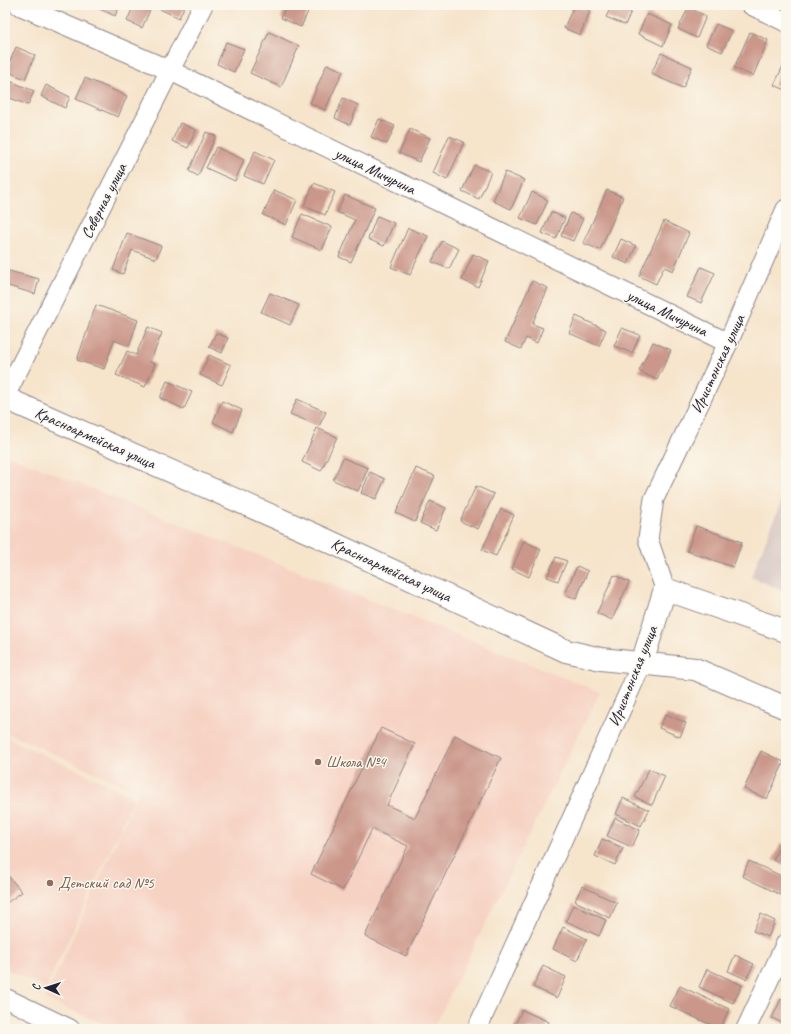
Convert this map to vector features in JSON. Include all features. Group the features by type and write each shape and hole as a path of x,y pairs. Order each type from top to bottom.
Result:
{"street":[{"name":"улица Мичурина","path":"19,5 171,70 728,343"},
{"name":"Северная улица","path":"5,397 203,5"},
{"path":"751,5 786,22"},
{"name":"Иристонская улица","path":"477,1029 642,663 666,589 648,539 654,499 728,343 786,208"},
{"name":"Красноармейская улица","path":"5,397 322,538 566,651 601,659 695,669 786,708"},
{"path":"666,589 786,632"},
{"path":"746,1029 786,943"},
{"path":"5,998 70,1029"}],"shaded area":[{"name":"Школа №4","path":"5,454 600,692 433,1029 115,1029 45,999 139,792 5,732"},
{"path":"786,490 786,592 751,577"},
{"name":"Детский сад №5","path":"5,737 135,797 46,988 5,969"}],"building":[{"path":"97,5 120,5 115,16 96,7"},
{"path":"134,5 140,5 150,10 142,28 127,21"},
{"path":"151,5 185,5 179,18"},
{"path":"286,5 311,5 301,27 281,18"},
{"path":"478,5 488,5 486,9"},
{"path":"574,5 590,11 580,35 564,28"},
{"path":"612,5 634,5 625,25 606,17"},
{"path":"688,8 706,16 697,38 678,29"},
{"path":"647,14 672,25 663,46 638,34"},
{"path":"716,24 732,31 722,52 706,45"},
{"path":"269,32 299,46 281,87 250,73"},
{"path":"750,32 768,40 753,76 734,68"},
{"path":"226,42 244,49 234,72 217,64"},
{"path":"16,47 35,55 25,79 6,71"},
{"path":"661,53 692,67 683,88 651,74"},
{"path":"786,60 786,90 774,85"},
{"path":"327,64 343,71 325,110 310,103"},
{"path":"85,78 127,96 118,117 76,99"},
{"path":"5,79 34,91 28,105 5,96"},
{"path":"46,85 70,97 65,108 41,96"},
{"path":"343,98 358,105 350,125 335,118"},
{"path":"379,119 395,126 387,144 371,137"},
{"path":"180,123 196,130 188,148 172,141"},
{"path":"410,129 430,138 419,162 399,153"},
{"path":"206,132 216,136 198,176 189,171"},
{"path":"449,136 464,142 447,180 433,173"},
{"path":"216,147 244,160 235,181 206,168"},
{"path":"255,151 274,160 263,184 244,176"},
{"path":"474,165 491,172 479,199 462,191"},
{"path":"505,172 524,180 511,209 493,201"},
{"path":"314,183 335,192 325,215 304,206"},
{"path":"274,190 297,200 286,225 263,215"},
{"path":"607,190 623,197 600,250 583,243"},
{"path":"532,192 548,200 537,225 520,218"},
{"path":"345,195 375,208 351,262 339,257 355,220 337,212"},
{"path":"551,212 565,218 556,239 542,233"},
{"path":"571,213 583,219 573,241 561,236"},
{"path":"302,214 332,227 322,250 292,237"},
{"path":"377,216 394,223 384,246 368,239"},
{"path":"664,221 689,233 673,271 664,267 656,284 639,276"},
{"path":"408,228 428,236 410,275 391,267"},
{"path":"127,233 161,246 156,259 132,250 123,274 113,270"},
{"path":"621,239 636,246 628,264 613,257"},
{"path":"442,241 459,249 449,269 432,262"},
{"path":"473,254 489,261 478,287 462,280"},
{"path":"701,267 715,273 701,303 687,297"},
{"path":"5,270 39,279 35,294 5,285"},
{"path":"532,281 548,288 532,324 543,328 537,343 526,338 521,349 505,342"},
{"path":"270,293 299,305 290,325 261,312"},
{"path":"96,305 138,320 129,346 114,340 104,369 77,360"},
{"path":"576,316 606,330 599,346 569,333"},
{"path":"148,327 162,333 150,362 155,364 145,387 116,375 127,351 136,355"},
{"path":"622,328 640,335 632,353 614,346"},
{"path":"216,333 228,338 222,353 209,347"},
{"path":"653,342 671,350 657,380 639,371"},
{"path":"209,355 231,365 222,385 200,375"},
{"path":"167,381 192,392 184,409 160,398"},
{"path":"297,399 326,412 319,426 290,414"},
{"path":"222,401 242,410 233,432 213,422"},
{"path":"317,428 337,437 321,471 302,462"},
{"path":"343,458 368,468 358,491 333,480"},
{"path":"416,468 435,476 415,522 396,513"},
{"path":"370,472 385,479 376,499 361,493"},
{"path":"476,486 494,494 478,529 460,521"},
{"path":"430,501 446,508 436,530 420,523"},
{"path":"501,509 514,515 496,556 482,550"},
{"path":"696,526 742,542 733,567 687,551"},
{"path":"524,541 541,549 529,577 512,569"},
{"path":"556,557 567,561 558,581 547,577"},
{"path":"577,566 588,571 576,599 565,594"},
{"path":"614,575 629,582 612,620 597,613"},
{"path":"666,714 686,723 680,737 659,728"},
{"path":"381,728 415,744 387,805 415,818 455,735 501,758 406,956 365,936 408,846 372,829 343,890 311,874"},
{"path":"761,751 784,762 767,799 744,789"},
{"path":"649,769 665,776 652,805 635,797"},
{"path":"623,798 649,810 641,826 616,814"},
{"path":"615,818 640,830 632,847 607,836"},
{"path":"602,839 623,848 615,865 595,856"},
{"path":"781,843 786,845 786,866 773,860"},
{"path":"749,861 786,878 785,897 742,876"},
{"path":"5,872 22,892 5,904"},
{"path":"582,886 617,903 610,918 575,901"},
{"path":"573,905 606,920 599,936 566,921"},
{"path":"761,914 775,921 768,937 753,931"},
{"path":"563,927 587,939 577,961 553,949"},
{"path":"735,955 754,964 746,979 728,971"},
{"path":"543,966 566,977 557,998 533,987"},
{"path":"707,969 742,985 733,1003 699,987"},
{"path":"680,986 729,1009 720,1029 670,1006"},
{"path":"781,999 786,1002 786,1025 772,1018"},
{"path":"522,1010 549,1022 546,1029 513,1029"}],"place":[{"name":"Школа №4","path":"318,762"},
{"name":"Детский сад №5","path":"50,883"}]}
